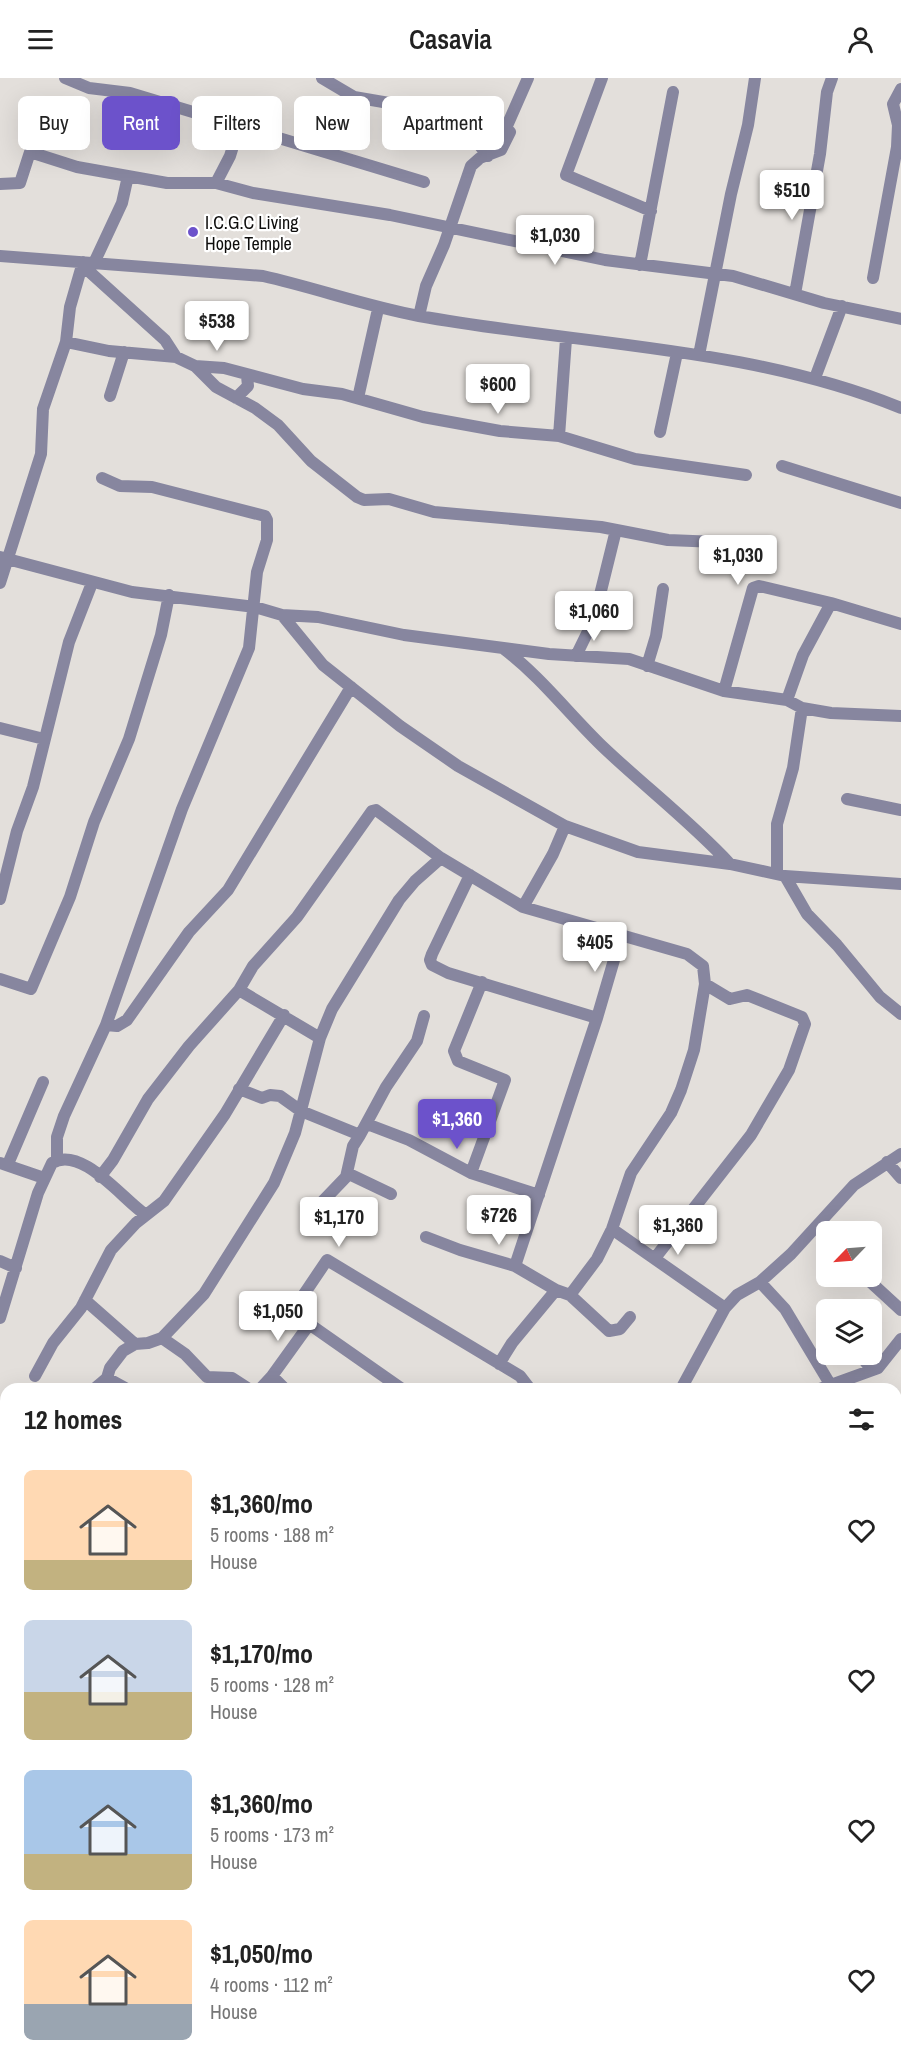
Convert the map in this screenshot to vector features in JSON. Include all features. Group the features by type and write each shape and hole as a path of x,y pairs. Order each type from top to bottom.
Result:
{"street":[{"path":"322,78 354,97 389,103 426,118 477,142 488,156"},
{"path":"418,316 426,286 450,228 471,166 480,158 501,150 509,138 510,132 507,128 509,119 528,78"},
{"path":"602,78 587,124 566,175 651,210"},
{"path":"699,355 748,125 755,78"},
{"path":"795,294 820,154 827,92 832,78"},
{"path":"70,79 89,88 130,93 192,112"},
{"path":"873,278 897,183 898,125 893,104 901,89"},
{"path":"640,265 673,92"},
{"path":"282,140 424,182"},
{"path":"216,183 232,150"},
{"path":"0,184 20,183 30,152 77,167 167,183 216,183 253,193 390,215 540,248 640,265 715,273 752,280 795,294 901,319"},
{"path":"0,583 4,557 41,454 42,418 48,390 66,342 70,307 86,264 122,203 128,176"},
{"path":"0,256 263,276 378,309 566,339 699,355 815,378 901,408"},
{"path":"86,264 165,340 176,357"},
{"path":"815,378 843,306"},
{"path":"358,398 378,309"},
{"path":"559,436 566,339"},
{"path":"66,342 124,352 176,357 195,366 216,387 278,425 311,461 364,500 389,499 434,512 616,530 668,540 742,543"},
{"path":"110,396 124,352"},
{"path":"660,432 677,353"},
{"path":"195,366 224,368 247,376 273,380 303,389 358,398 423,417 500,430 559,436 635,459 746,475"},
{"path":"236,398 248,386 247,376"},
{"path":"782,466 901,503"},
{"path":"57,1159 57,1137 64,1116 106,1025 182,809 249,648 255,607 253,595 267,540 265,516 153,487 120,486 102,478"},
{"path":"576,656 594,619 616,530"},
{"path":"4,557 132,592 255,607 282,615 318,617 404,635 576,656 629,659 724,691 787,700 802,708 831,713 901,716"},
{"path":"0,899 74,627 93,583"},
{"path":"724,691 753,588 759,586 831,603 901,624"},
{"path":"647,666 656,636 663,589"},
{"path":"0,979 31,989 45,960 70,897 94,822 129,739 161,635 169,595"},
{"path":"787,700 803,655 831,603"},
{"path":"282,615 323,665 400,726 458,766 504,789 565,825 638,852 730,864 781,874 901,884"},
{"path":"504,648 525,665 601,745 699,831 730,864"},
{"path":"106,1025 117,1026 127,1020 189,932 228,890 351,687"},
{"path":"802,708 793,768 786,800 777,824 781,874 807,914 837,945 880,997 901,1014"},
{"path":"0,728 44,739"},
{"path":"848,799 901,810"},
{"path":"100,1177 114,1160 147,1099 189,1046 239,990 252,966 297,916 372,810 376,810 408,831 441,858 523,907 687,954 703,966 705,984 694,1050 681,1090 671,1113 631,1173 612,1229 597,1259 570,1295"},
{"path":"523,907 553,854 565,825"},
{"path":"101,1383 107,1378 110,1368 123,1351 135,1344 148,1343 162,1338 204,1294 274,1183 289,1150 320,1038 347,984 399,900 415,881 441,858"},
{"path":"470,875 430,960 432,965 448,974 482,982 597,1018"},
{"path":"515,1266 597,1018 621,936"},
{"path":"471,1173 506,1080 458,1061 455,1056 454,1051 482,982"},
{"path":"655,1258 751,1135 789,1070 805,1024 802,1017 747,995 730,999 705,984"},
{"path":"239,990 320,1038"},
{"path":"35,1376 47,1353 85,1300 111,1250 146,1215 164,1201 225,1114 284,1015"},
{"path":"323,1201 338,1187 348,1173 353,1146 386,1087 417,1041 424,1016"},
{"path":"43,1082 4,1163 44,1178"},
{"path":"239,1089 262,1098 280,1096 301,1111 360,1135"},
{"path":"366,1124 409,1140 471,1173 539,1195"},
{"path":"822,1221 854,1185 901,1154"},
{"path":"0,1318 44,1178 52,1163 57,1159 74,1159 146,1215"},
{"path":"887,1162 901,1178"},
{"path":"348,1173 391,1194"},
{"path":"684,1383 725,1308 737,1295 760,1282 816,1228"},
{"path":"612,1229 725,1308"},
{"path":"426,1237 460,1250 515,1266 556,1290 570,1295 609,1331 620,1329 630,1317"},
{"path":"394,1383 327,1335 308,1326 292,1312 292,1308 324,1262 329,1260 520,1376 525,1383"},
{"path":"0,1262 16,1268"},
{"path":"760,1282 785,1309 824,1383"},
{"path":"876,1287 901,1310"},
{"path":"500,1364 512,1343 556,1290"},
{"path":"85,1300 135,1344"},
{"path":"266,1383 308,1326"},
{"path":"162,1338 185,1354 207,1377 232,1378 240,1383"},
{"path":"840,1383 881,1365 901,1339"},
{"path":"868,1365 872,1370"},
{"path":"272,1376 279,1383"},
{"path":"107,1378 116,1383"}],"place":[{"name":"I.C.G.C Living Hope Temple","path":"193,232"}]}
